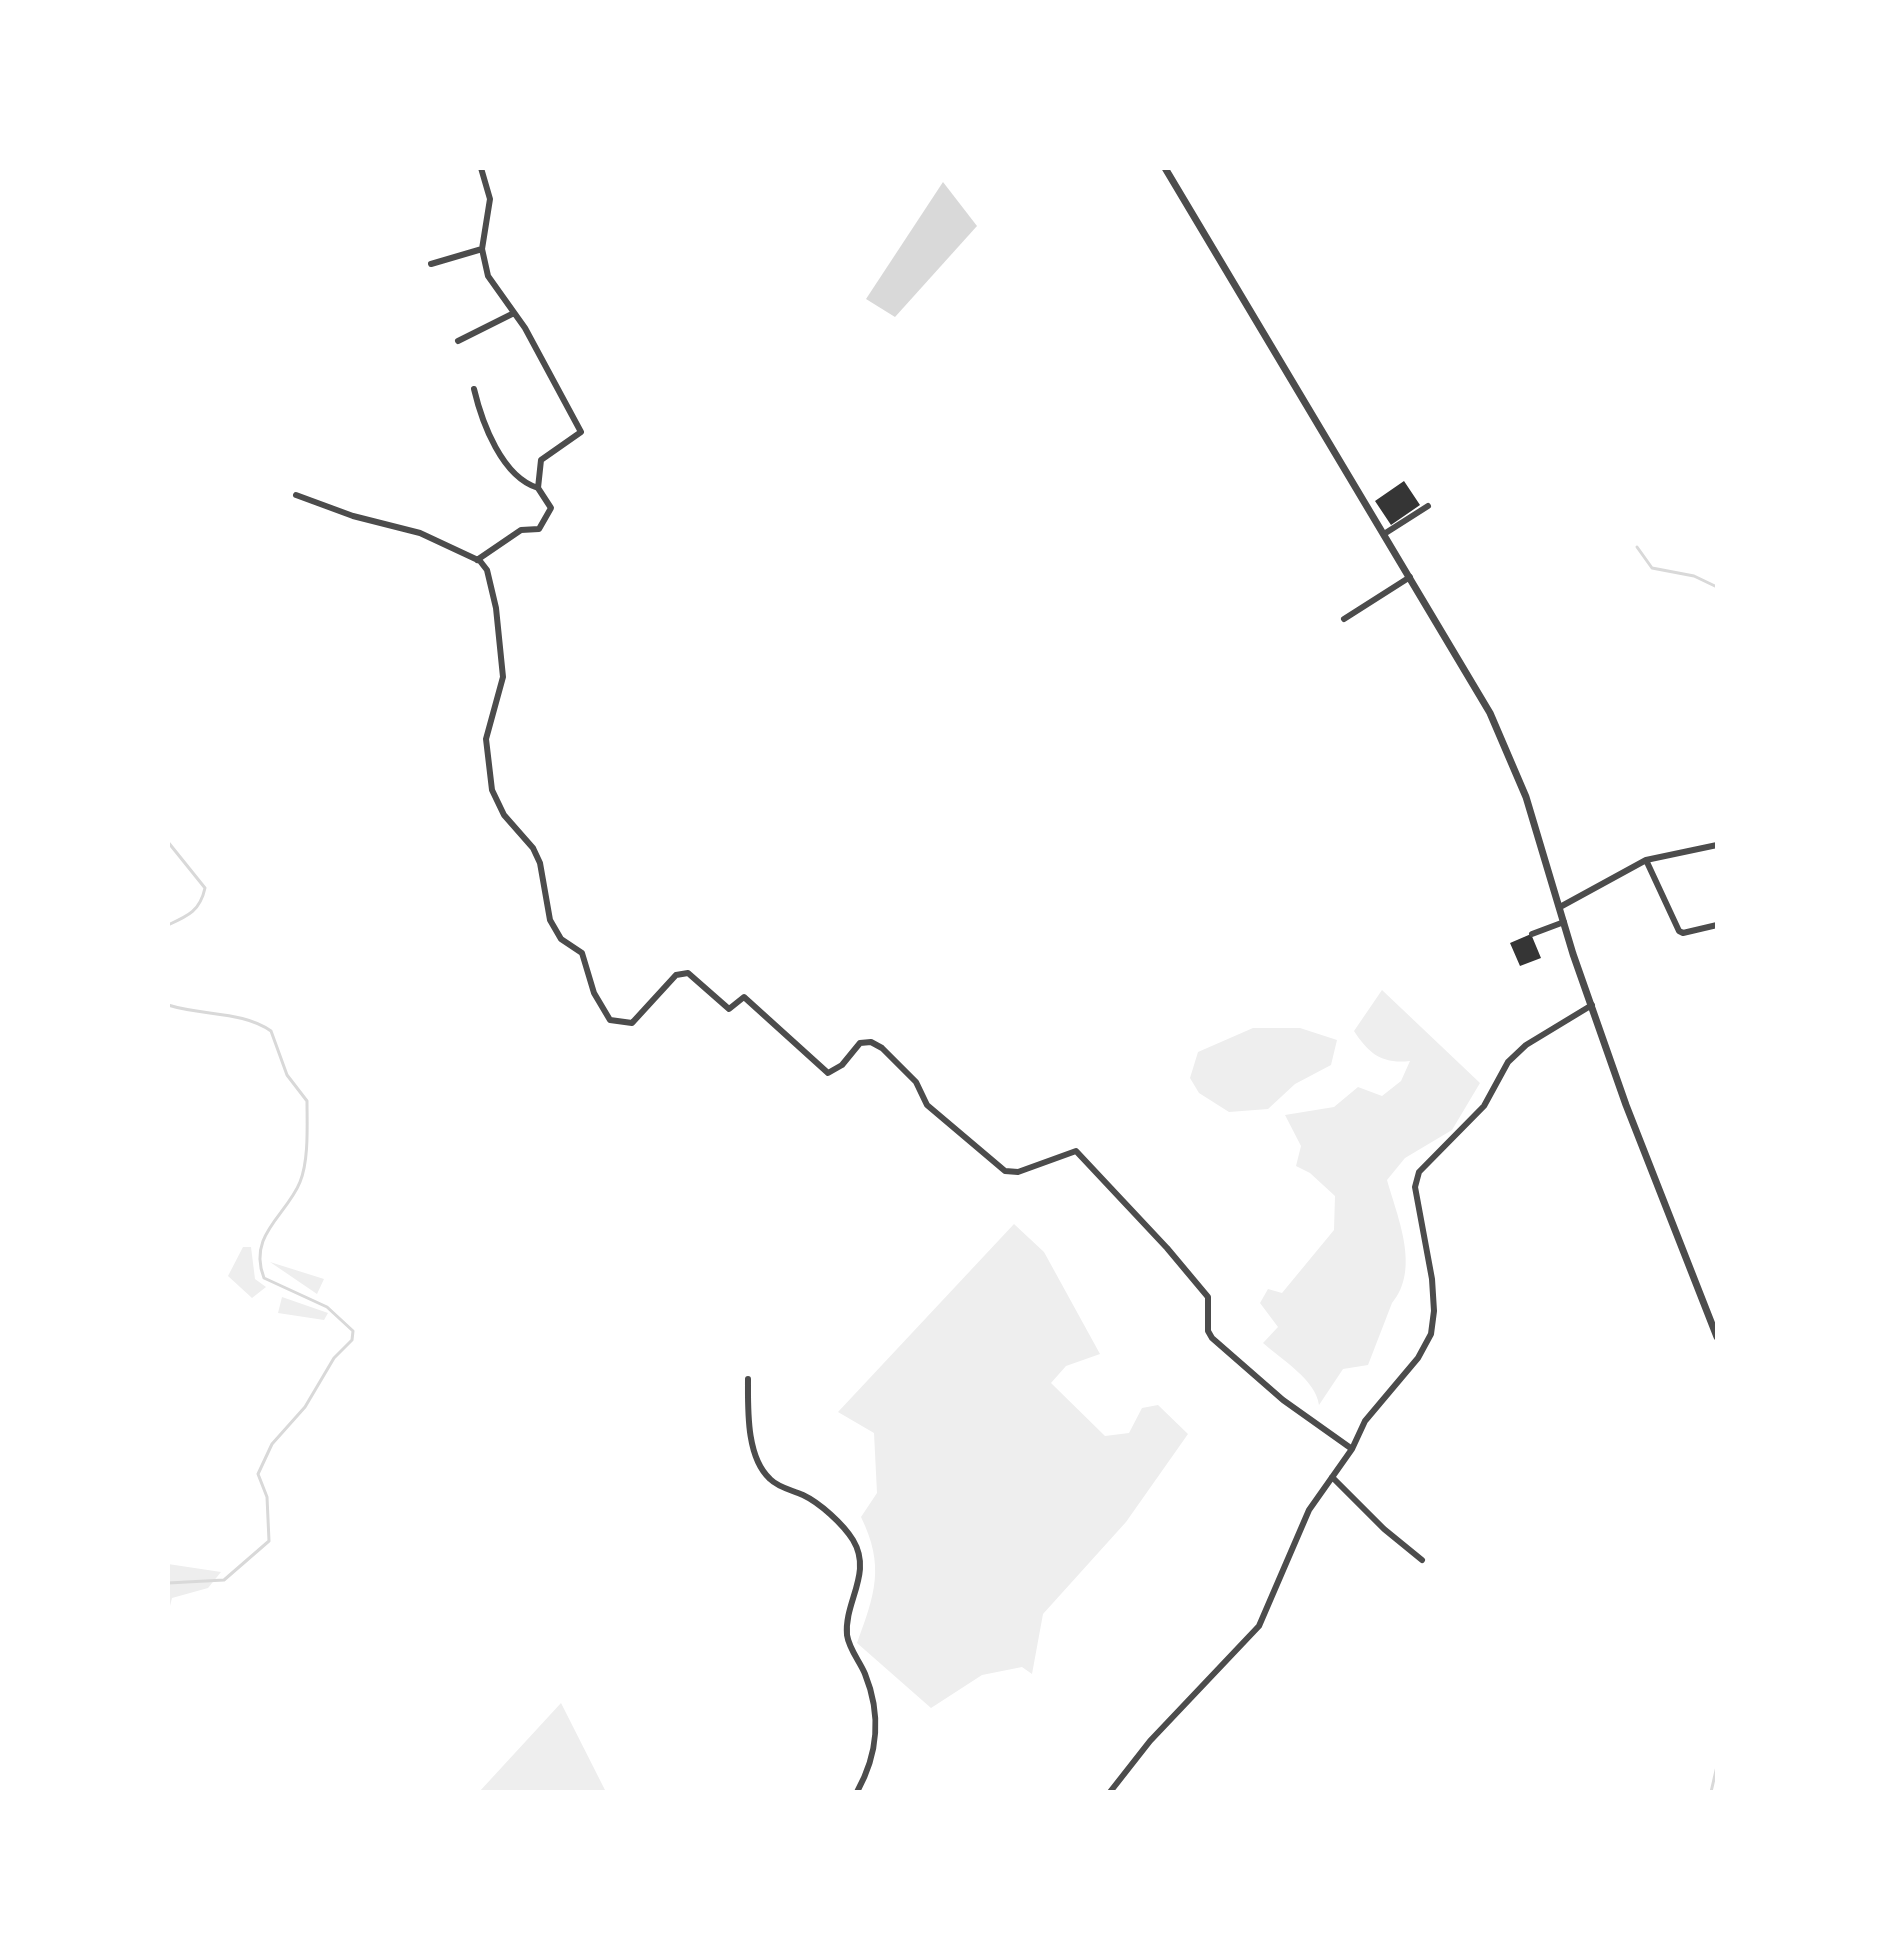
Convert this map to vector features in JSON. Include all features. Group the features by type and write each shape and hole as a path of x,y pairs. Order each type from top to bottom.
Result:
{"street":[{"path":"477,560 521,530 539,529 551,508 538,488 541,460 581,432 514,313 488,276 482,249 490,199 481,168"},
{"path":"1165,168 1490,713 1526,797 1564,922 1632,1119 1717,1337"},
{"path":"431,264 482,249"},
{"path":"458,341 514,313"},
{"path":"474,389 480,413 500,452 524,484 538,488"},
{"path":"296,495 353,516 420,533 477,560 487,570 492,587 503,677 486,739 492,790 504,815 533,848 540,863 550,920 561,939 582,953 594,993 610,1020 632,1023 676,975 688,973 729,1009 744,997 828,1073 842,1065 860,1043 871,1042 882,1048 916,1082 927,1105 1005,1171 1018,1172 1076,1151 1167,1248 1208,1297 1208,1331 1212,1338 1283,1400 1352,1449"},
{"path":"1384,534 1428,506"},
{"path":"1344,619 1410,577"},
{"path":"1560,907 1646,860 1717,845"},
{"path":"1646,860 1679,931 1683,933 1717,925"},
{"path":"1532,934 1564,922"},
{"path":"1110,1792 1150,1741 1259,1626 1309,1510 1352,1449 1365,1421 1418,1358 1431,1334 1434,1311 1415,1187 1419,1172 1484,1106 1508,1062 1526,1045 1592,1005"},
{"path":"748,1379 748,1419 763,1472 776,1484 811,1500 850,1535 858,1550 859,1579 847,1636 868,1684 877,1743 857,1792"},
{"path":"1332,1477 1376,1522 1422,1560"}],"shaded area":[{"path":"943,182 977,226 895,317 866,299"},
{"path":"1382,990 1480,1083 1452,1130 1405,1158 1387,1180 1404,1242 1406,1259 1401,1289 1392,1303 1368,1365 1343,1369 1319,1405 1305,1379 1263,1343 1278,1327 1260,1303 1268,1289 1282,1293 1334,1230 1335,1196 1310,1173 1296,1166 1301,1146 1285,1115 1334,1107 1358,1087 1382,1096 1401,1081 1410,1061 1392,1061 1377,1056 1354,1031"},
{"path":"1253,1028 1300,1028 1337,1040 1331,1065 1295,1084 1268,1109 1229,1112 1199,1093 1190,1078 1198,1052"},
{"path":"1014,1224 1044,1252 1100,1354 1066,1366 1051,1383 1105,1436 1129,1433 1142,1408 1158,1405 1188,1434 1126,1522 1043,1614 1032,1674 1022,1667 982,1675 931,1708 857,1643 869,1610 875,1580 873,1550 861,1517 877,1493 874,1433 838,1412"},
{"path":"243,1247 251,1247 255,1279 266,1287 252,1298 228,1276"},
{"path":"270,1262 324,1279 317,1294"},
{"path":"282,1297 328,1313 324,1320 278,1313"},
{"path":"168,1564 221,1572 208,1588 172,1598 168,1614"},
{"path":"561,1703 606,1792 479,1792"}],"building":[{"path":"1404,481 1420,505 1391,525 1375,501"},
{"path":"1531,934 1541,958 1520,966 1510,943"}],"waterway":[{"path":"1637,547 1652,568 1694,576 1717,587"},
{"path":"168,842 205,888 192,912 168,925"},
{"path":"168,1005 248,1020 271,1031 287,1075 307,1101 307,1142 300,1182 264,1237 260,1263 264,1278 327,1307 353,1331 352,1340 334,1358 305,1407 272,1444 258,1474 267,1497 269,1541 224,1580 168,1583"},
{"path":"1711,1792 1717,1766"}]}
